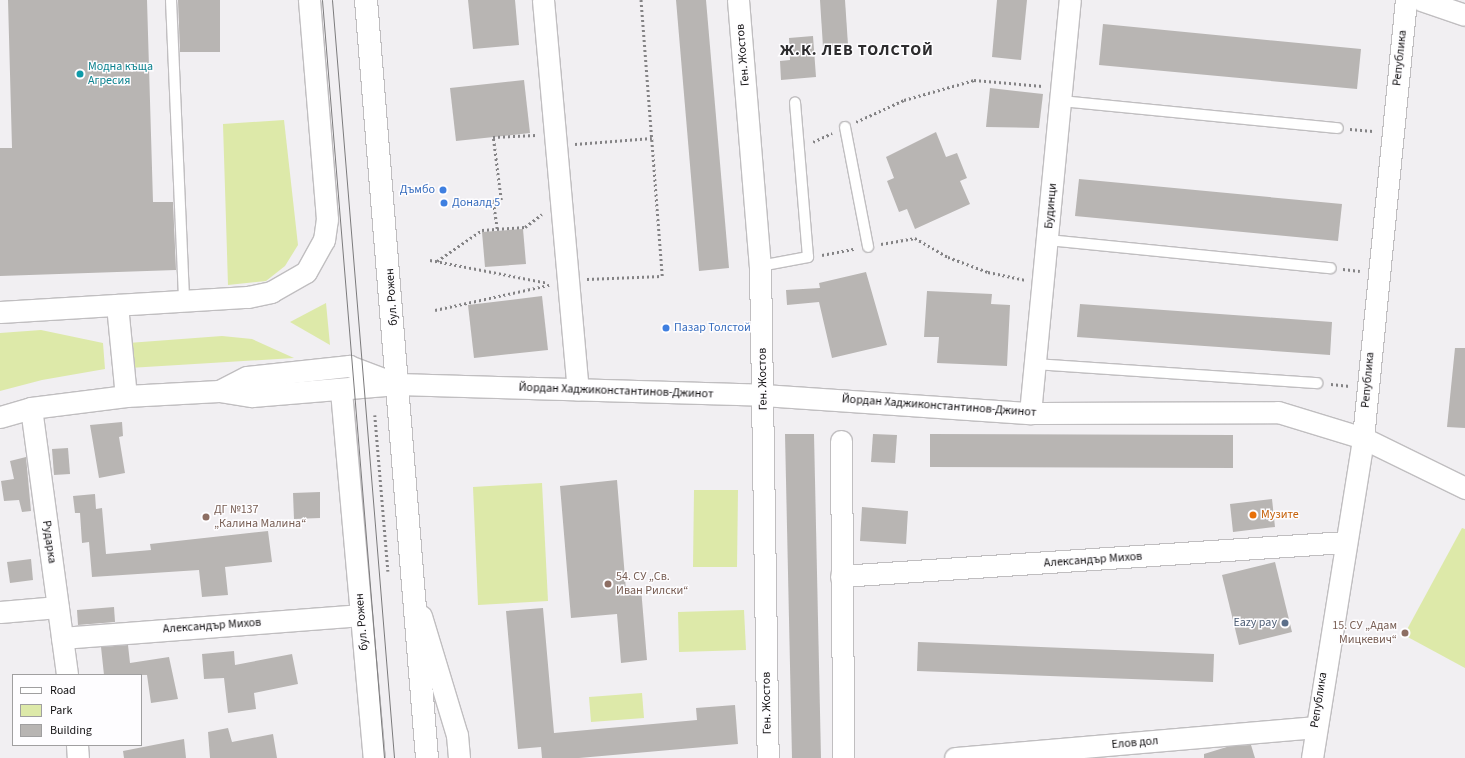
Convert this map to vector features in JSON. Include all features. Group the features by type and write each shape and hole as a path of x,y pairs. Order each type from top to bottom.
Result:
{"main road":[{"name":"бул. Рожен","path":"366,0 398,384 426,758"}],"street":[{"path":"0,312 248,297 289,284 306,272 316,260 324,240 327,219 309,0"},
{"path":"543,0 557,139 578,389"},
{"name":"Ген. Жостов","path":"738,0 760,266 764,395 768,758"},
{"name":"Будинци","path":"1030,413 1044,287 1070,0"},
{"name":"Република","path":"1312,758 1315,727 1363,438 1406,0"},
{"path":"1421,0 1465,14"},
{"path":"117,305 126,396"},
{"path":"219,391 247,377 349,366 398,384"},
{"path":"0,417 31,408 126,396 219,391 252,396 341,391 398,384"},
{"name":"Йордан Хаджиконстантинов-Джинот","path":"398,384 764,395 1030,413 1278,412 1363,438 1465,488"},
{"name":"бул. Рожен","path":"341,391 374,758"},
{"name":"Рударка","path":"31,408 67,674"},
{"path":"841,441 840,576 844,758"},
{"name":"Александър Михов","path":"840,576 1345,542"},
{"name":"бул. Рожен","path":"414,595 457,734 459,758"},
{"path":"0,612 58,607"},
{"name":"Александър Михов","path":"62,638 361,615"},
{"name":"Елов дол","path":"955,758 1315,727"},
{"path":"76,746 78,758"}],"lane":[{"path":"171,0 184,300"},
{"path":"1061,94 1338,128"},
{"path":"760,266 808,257 796,103"},
{"path":"846,127 868,246"},
{"path":"1048,240 1331,268"},
{"path":"1036,364 1316,383"}],"path":[{"path":"568,280 662,276 641,0"},
{"path":"799,148 904,100 974,80 1061,94"},
{"path":"1338,128 1392,133"},
{"path":"497,229 493,201 501,200 493,137 557,139 652,138"},
{"path":"437,261 482,230 525,227 562,200"},
{"path":"808,257 915,238 948,257 1044,287"},
{"path":"430,260 553,284 435,310"},
{"path":"1331,268 1378,273"},
{"path":"1316,383 1368,387"},
{"path":"375,415 388,572"}],"green space":[{"path":"284,120 298,245 285,266 266,281 228,285 223,124"},
{"path":"326,303 330,345 290,322"},
{"path":"41,330 103,343 105,369 42,380 0,391 0,333"},
{"path":"222,336 252,339 294,358 129,368 128,343"},
{"path":"542,483 548,601 478,605 473,487"},
{"path":"694,490 738,490 737,567 693,567"},
{"path":"1462,528 1465,529 1465,668 1404,635"},
{"path":"744,610 746,650 679,652 678,612"},
{"path":"642,693 644,718 591,722 589,697"}],"building":[{"name":"Модна къща Агресия","path":"8,0 147,0 153,202 173,202 176,270 0,276 0,148 12,148"},
{"path":"178,0 220,0 220,52 180,52"},
{"path":"468,0 515,0 519,45 473,49"},
{"path":"676,0 706,0 729,268 699,271"},
{"path":"820,0 845,0 848,45 823,47"},
{"path":"997,0 1027,0 1021,60 992,57"},
{"path":"1103,24 1361,49 1357,89 1099,65"},
{"path":"813,36 816,77 781,80 780,61 790,60 789,38"},
{"path":"524,80 530,133 456,141 450,88"},
{"path":"990,88 1043,94 1039,128 986,127"},
{"path":"936,132 946,157 957,153 967,178 960,181 970,204 915,229 907,209 899,212 887,181 894,178 886,157"},
{"path":"1079,179 1342,204 1338,241 1075,216"},
{"path":"523,229 526,264 485,267 482,232"},
{"path":"866,272 887,345 832,358 819,302 787,305 786,290 820,288 819,283"},
{"path":"927,291 992,294 991,304 1010,305 1007,366 937,363 939,337 924,337"},
{"path":"542,296 548,350 474,358 468,305"},
{"path":"1080,304 1332,322 1330,355 1077,337"},
{"path":"1455,348 1465,348 1465,428 1447,427"},
{"path":"122,422 123,436 119,437 125,473 99,478 90,425"},
{"path":"785,434 814,434 821,758 792,758"},
{"path":"873,434 897,435 895,463 871,462"},
{"path":"930,434 1233,435 1233,468 930,467"},
{"path":"68,448 70,474 54,475 52,449"},
{"path":"26,457 31,511 22,512 19,500 4,501 1,481 14,479 10,461"},
{"path":"617,480 626,590 641,588 647,660 621,663 617,614 571,618 560,486"},
{"path":"320,492 320,518 294,519 293,493"},
{"path":"95,494 96,509 102,508 106,554 151,550 150,544 268,531 272,562 225,567 228,595 202,597 199,570 92,577 89,542 82,543 80,513 75,513 73,496"},
{"name":"Музите","path":"1272,499 1275,527 1233,532 1230,504"},
{"path":"862,507 908,511 906,544 860,541"},
{"path":"31,559 33,580 10,583 7,562"},
{"path":"1275,562 1292,632 1239,645 1222,575"},
{"path":"114,607 115,622 78,625 77,610"},
{"path":"543,608 554,733 697,720 696,708 735,705 738,744 579,758 542,758 541,747 518,749 506,611"},
{"path":"918,642 1214,654 1213,682 917,671"},
{"path":"128,645 130,663 169,657 178,699 151,703 147,675 104,674 101,647"},
{"path":"234,651 235,665 292,654 298,684 254,693 256,709 228,713 224,678 204,679 202,654"},
{"path":"228,728 232,742 273,734 277,758 210,758 208,732"},
{"path":"184,739 186,758 124,758 123,751"},
{"path":"1251,745 1255,758 1204,758 1204,754 1230,746"}],"tram line":[{"path":"322,0 384,758"},
{"path":"332,0 394,758"}],"place":[{"name":"Модна къща Агресия","path":"80,74"},
{"name":"Дъмбо","path":"443,190"},
{"name":"Доналд 5","path":"444,203"},
{"name":"Пазар Толстой","path":"666,328"},
{"name":"Музите","path":"1253,515"},
{"name":"ДГ №137 „Калина Малина“","path":"206,517"},
{"name":"54. СУ „Св. Иван Рилски“","path":"608,584"},
{"name":"Eazy pay","path":"1285,623"},
{"name":"15. СУ „Адам Мицкевич“","path":"1405,633"}],"district":[{"name":"Ж.К. ЛЕВ ТОЛСТОЙ","path":"857,50"}]}
